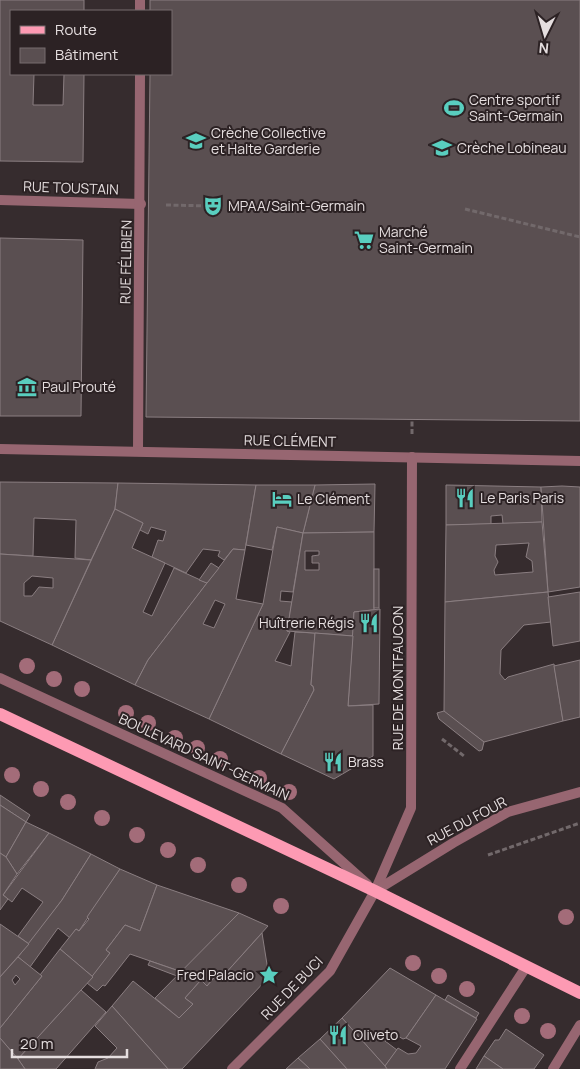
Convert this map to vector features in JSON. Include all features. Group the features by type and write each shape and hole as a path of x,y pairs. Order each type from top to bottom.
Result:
{"main road":[{"name":"BOULEVARD SAINT-GERMAIN","path":"0,714 375,891 580,992"}],"street":[{"name":"RUE FÉLIBIEN","path":"138,451 141,204 140,75"},
{"name":"RUE TOUSTAIN","path":"0,200 141,204"},
{"name":"RUE CLÉMENT","path":"0,449 580,461"},
{"name":"RUE DE MONTFAUCON","path":"375,891 411,808 412,457"},
{"name":"BOULEVARD SAINT-GERMAIN","path":"0,678 282,808 375,891"},
{"name":"RUE DU FOUR","path":"375,891 453,842 508,812 580,792"},
{"name":"RUE DE BUCI","path":"232,1069 330,971 375,891"},
{"path":"460,1069 526,967"},
{"path":"552,1069 580,1025"}],"path":[{"path":"141,204 213,206"},
{"path":"465,209 580,237"},
{"path":"442,738 464,756"},
{"path":"490,854 580,823"}],"building":[{"path":"0,0 84,0 84,10 10,10 10,75 34,75 33,105 63,105 64,75 84,75 83,162 0,161"},
{"name":"Marché Saint-Germain","path":"150,0 580,0 580,421 146,417 150,75 172,75 172,10 150,10"},
{"path":"0,238 83,240 81,416 0,416"},
{"path":"0,482 118,483 115,509 91,560 75,558 76,520 34,518 33,556 0,554"},
{"path":"118,483 256,485 245,550 233,549 224,560 218,556 220,551 203,549 186,573 152,557 158,540 163,541 166,531 151,527 148,534 140,530 143,523 115,509"},
{"path":"375,484 374,532 303,533 315,485"},
{"path":"256,485 315,485 303,533 277,527 272,550 246,545"},
{"path":"446,485 541,487 542,522 503,524 502,515 491,516 491,524 446,525"},
{"path":"541,487 580,487 580,587 548,592"},
{"path":"115,509 143,523 132,548 165,563 143,612 152,616 174,568 207,583 148,660 135,685 52,645"},
{"path":"542,522 548,592 445,602 446,525","holes":["529,543 526,557 532,561 533,572 495,575 494,570 498,562 495,556 496,545"]},
{"path":"277,527 303,533 293,592 281,591 280,601 292,602 287,631 290,632 275,661 291,666 295,632 315,633 311,685 314,690 281,754 209,719 263,604"},
{"path":"374,532 374,610 354,612 353,636 287,631 303,533","holes":["305,551 319,551 319,555 312,556 312,563 319,563 319,570 305,570"]},
{"path":"233,549 245,550 236,599 263,604 209,719 135,685 148,660","holes":["215,600 225,604 214,628 203,624"]},
{"path":"0,554 91,560 52,645 0,621","holes":["32,576 53,578 53,588 39,587 32,596 24,596 24,583"]},
{"path":"211,563 219,568 207,583 199,580"},
{"path":"374,569 379,569 379,608 374,608"},
{"path":"548,592 551,622 524,625 501,650 500,674 505,680 508,677 554,664 563,721 484,742 444,712 445,602"},
{"path":"580,592 580,641 553,646 548,597"},
{"path":"380,609 379,704 348,706 354,612"},
{"path":"315,633 353,636 348,706 373,705 373,756 334,779 281,754 314,690 311,685"},
{"path":"580,660 580,717 563,721 554,666"},
{"path":"444,711 484,742 482,750 479,751 439,719 437,713"},
{"path":"0,795 30,815 26,822 0,805"},
{"path":"0,805 26,822 6,857 0,853"},
{"path":"26,822 49,833 17,874 6,857"},
{"path":"49,833 91,854 62,900 29,944 18,936 43,902 22,888 12,902 3,895"},
{"path":"0,853 6,857 17,874 3,895 8,899 0,910"},
{"path":"91,854 120,869 79,931 76,929 70,938 58,928 30,967 18,957 62,900"},
{"path":"120,869 157,885 140,931 125,925 106,950 110,953 93,977 60,949 76,929 79,931 89,919 87,917"},
{"path":"157,885 239,913 182,972 130,954 105,986 103,985 97,991 87,983 110,953 106,950 125,925 140,931"},
{"path":"239,913 268,926 224,975 219,972 207,986 201,980 185,998 193,1004 179,1018 155,998"},
{"path":"0,924 29,944 0,977"},
{"path":"262,933 269,977 182,1069 168,1069 112,1006 133,981 179,1018 193,1004 185,998 201,980 207,986 219,972 224,975"},
{"path":"60,949 93,977 18,1059 0,1038 0,1028 42,976 40,975"},
{"path":"18,957 42,976 0,1028 0,977","holes":["16,975 20,979 15,985 12,980"]},
{"path":"150,961 182,972 177,976 148,965"},
{"path":"390,968 436,995 406,1038 403,1039 393,1033 385,1041 397,1050 385,1066 342,1018"},
{"path":"81,990 106,1012 56,1069 25,1069 18,1059"},
{"path":"436,995 477,1019 445,1069 387,1069 385,1066 398,1048 408,1054 416,1053 421,1046 406,1038"},
{"path":"448,995 479,1013 476,1018 445,1000"},
{"path":"112,1006 168,1069 95,1069 98,1062 108,1058 117,1048 95,1026"},
{"path":"342,1018 387,1069 347,1069 320,1039"},
{"path":"506,1029 544,1055 534,1069 503,1069 484,1056 495,1040 499,1040"},
{"path":"0,1038 18,1059 25,1069 0,1069"},
{"path":"320,1039 347,1069 310,1069 298,1058"},
{"path":"484,1056 503,1069 476,1069"},
{"path":"298,1058 310,1069 286,1069"}],"place":[{"name":"Centre sportif Saint-Germain","path":"454,108"},
{"name":"Crèche Collective et Halte Garderie","path":"196,141"},
{"name":"Crèche Lobineau","path":"442,148"},
{"name":"MPAA/Saint-Germain","path":"213,206"},
{"name":"Marché Saint-Germain","path":"364,240"},
{"name":"Paul Prouté","path":"27,387"},
{"name":"Le Paris Paris","path":"465,498"},
{"name":"Le Clément","path":"282,499"},
{"name":"Huîtrerie Régis","path":"369,623"},
{"name":"Brass","path":"333,762"},
{"name":"Fred Palacio","path":"269,975"},
{"name":"Oliveto","path":"338,1035"}]}
